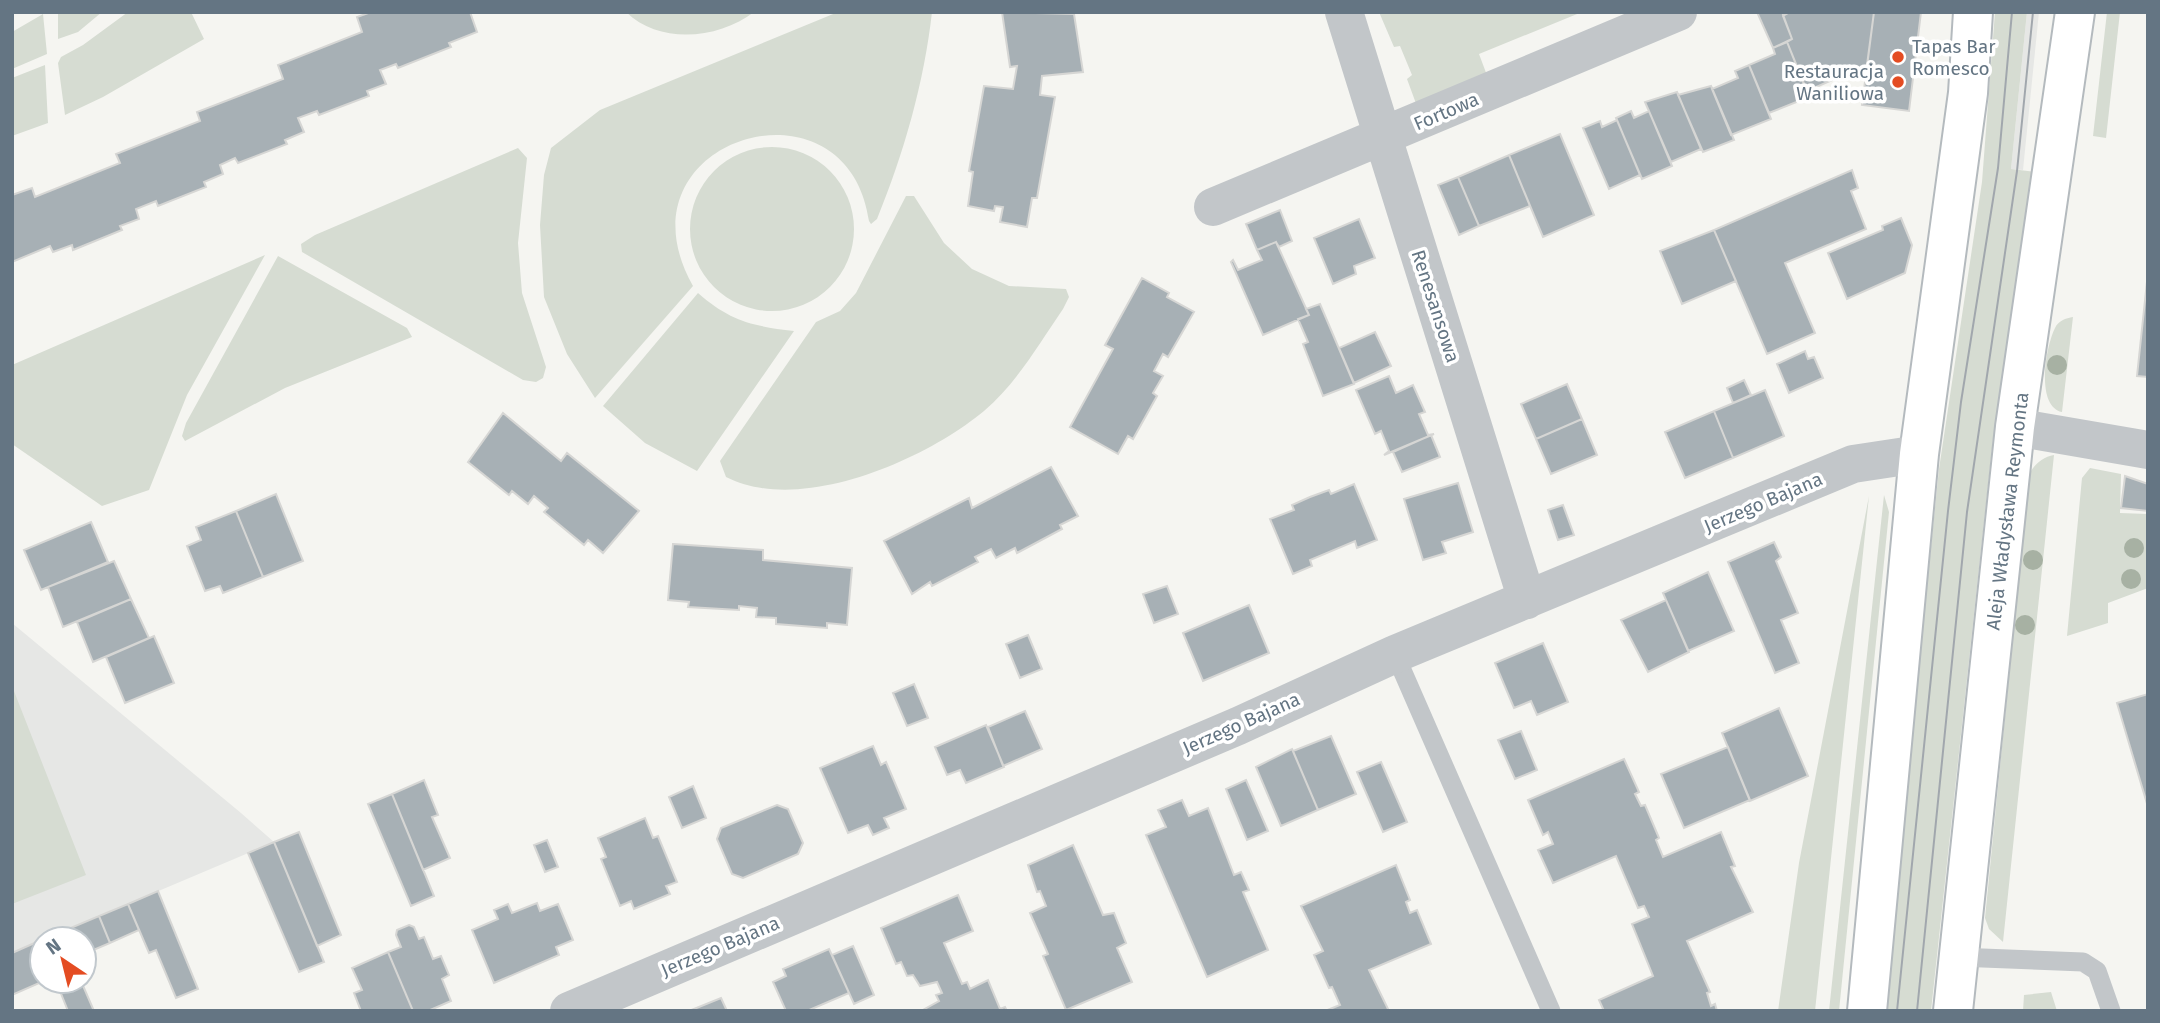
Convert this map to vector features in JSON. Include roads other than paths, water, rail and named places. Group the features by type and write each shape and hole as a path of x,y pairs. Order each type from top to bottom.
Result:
{"main road":[{"path":"1867,1011 1919,454 1968,93 1973,12"},
{"name":"Aleja Władysława Reymonta","path":"1953,1011 2015,427 2075,12"}],"street":[{"name":"Renesansowa","path":"1344,12 1527,600"},
{"name":"Fortowa","path":"1213,207 1678,12"},
{"path":"2015,427 2148,450"},
{"name":"Jerzego Bajana","path":"569,1011 1238,726 1395,654 1853,464 1919,454"}],"lane":[{"path":"1395,654 1552,1011"},
{"path":"1957,957 2083,962 2097,971 2111,1011"}],"tram line":[{"path":"1897,1011 1948,511 1961,402 1998,168 2012,12"},
{"path":"1917,1011 1967,512 2017,171 2033,12"}],"place":[{"name":"Tapas Bar Romesco","path":"1898,57"},
{"name":"Restauracja Waniliowa","path":"1898,82"}]}
